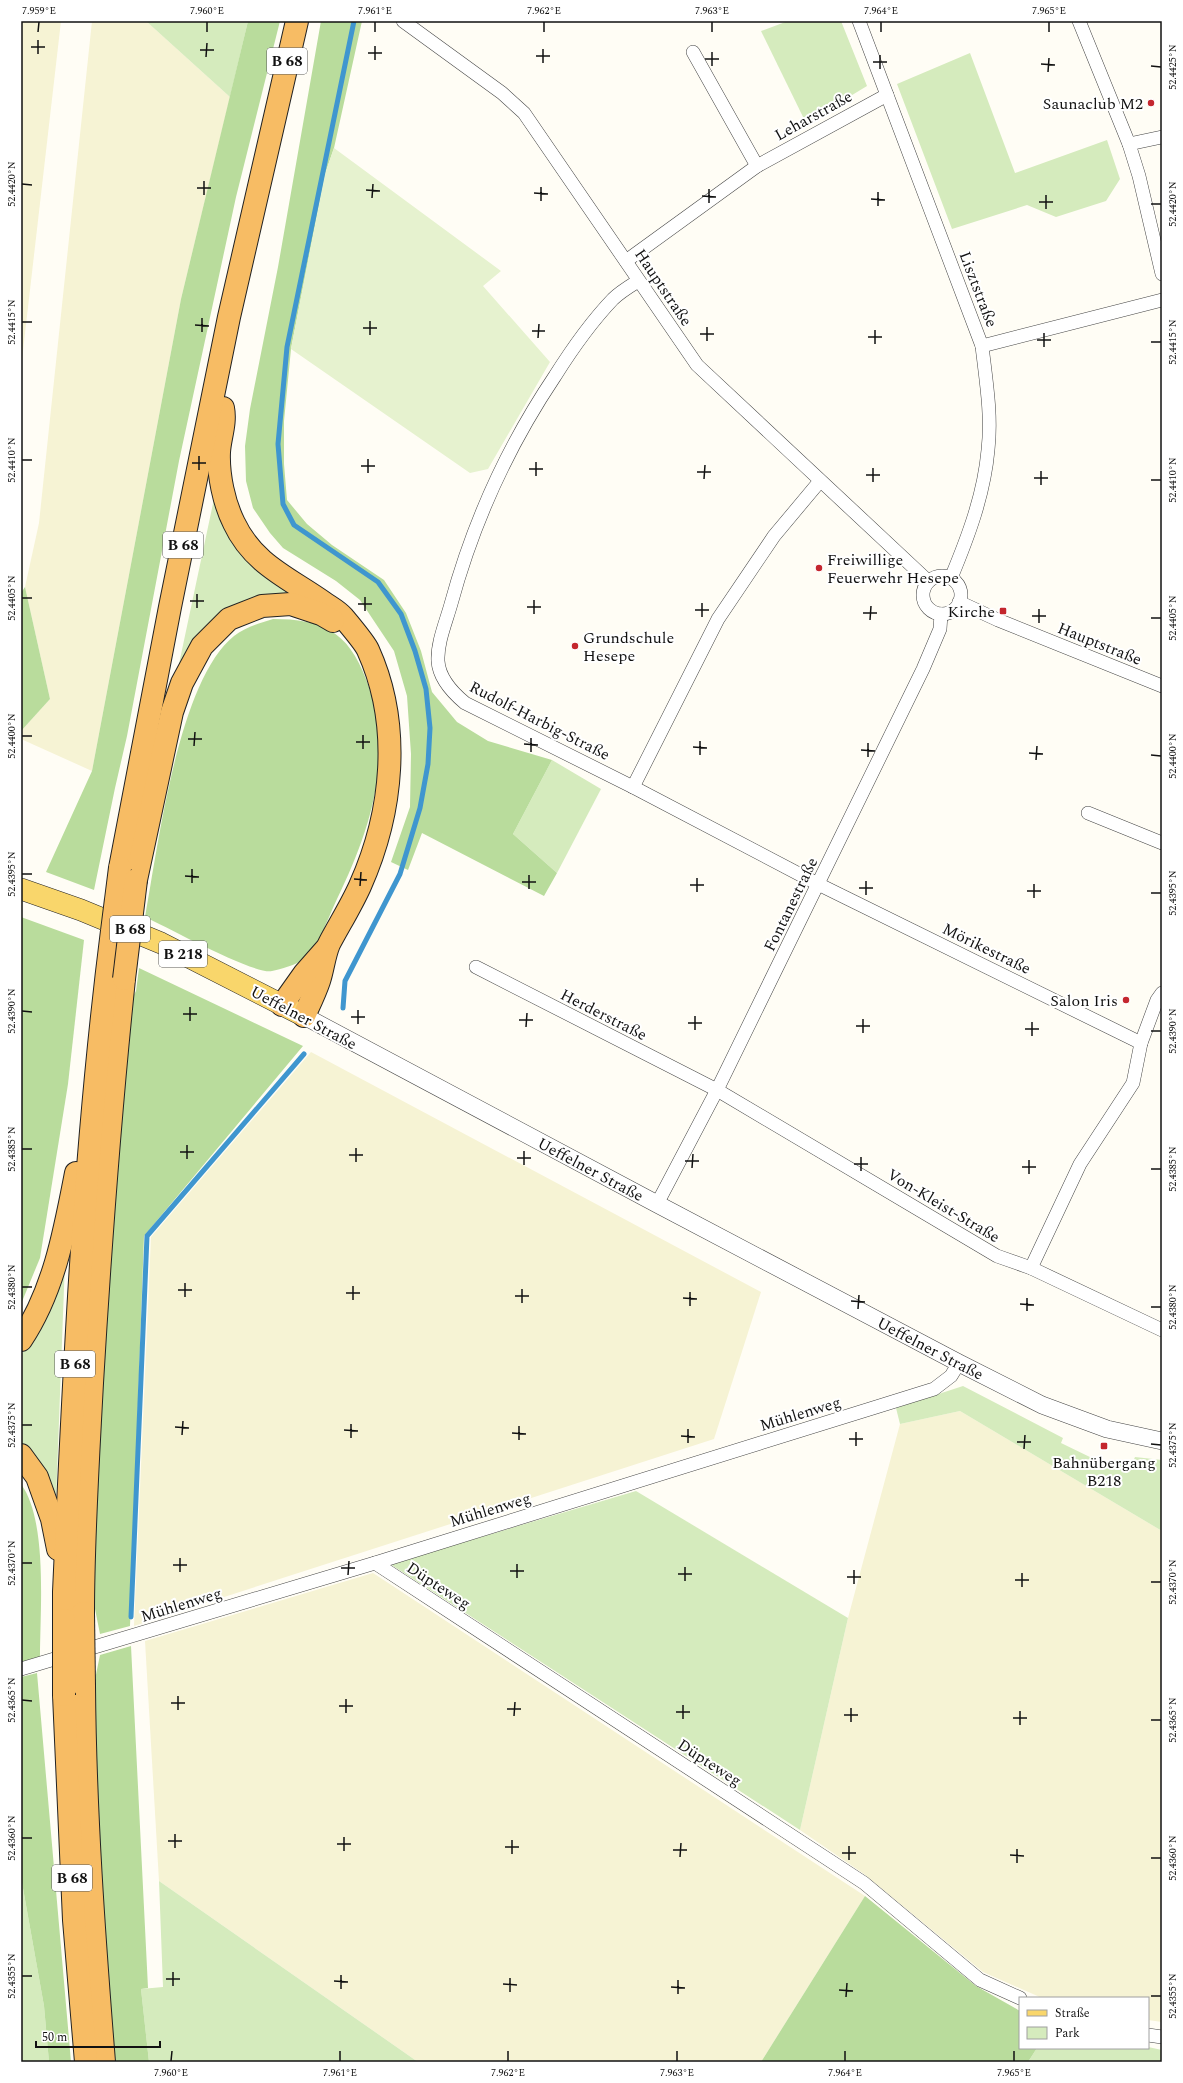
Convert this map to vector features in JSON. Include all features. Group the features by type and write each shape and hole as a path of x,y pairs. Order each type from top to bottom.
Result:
{"highway":[{"name":"B 68","path":"64,1592 75,1356 90,1136 116,975 151,707 170,606 231,310 297,21"},
{"name":"B 68","path":"217,383 225,416 219,453 224,495 234,524 256,556 283,578 312,594 342,616 356,635"},
{"path":"128,874 172,712 182,683 202,646 229,619 262,606 291,604 321,614 356,635 368,648 383,692 390,731 389,776 383,814 374,848 360,886 328,946 304,974 282,1005"},
{"path":"304,1016 319,982 328,946"},
{"name":"B 68","path":"86,2062 74,1920 64,1694 83,1542 99,1268 109,1128 116,975"},
{"name":"B 68","path":"21,1340 32,1324 49,1286 77,1170 90,1136"},
{"name":"B 68","path":"21,1454 37,1477 52,1519 60,1556 64,1592 74,1617 84,1686 92,1919 104,2062"}],"main road":[{"name":"Ueffelner Straße","path":"21,889 81,910 161,943 304,1016"}],"street":[{"name":"Hauptstraße","path":"403,21 502,92 524,113 697,365 928,581"},
{"name":"Lisztstraße","path":"859,21 982,346 989,400 988,450 980,497 966,542 951,578"},
{"path":"1079,21 1129,144 1139,176 1162,274"},
{"path":"694,52 757,166"},
{"name":"Leharstraße","path":"626,261 757,166 887,95"},
{"path":"1129,144 1162,137"},
{"name":"Rudolf-Harbig-Straße","path":"638,281 614,298 586,330 536,404 513,444 475,528 456,585 441,641 438,661 443,676 452,692 465,704 633,787 818,884"},
{"path":"982,346 1162,300"},
{"path":"633,787 718,619 774,536 820,481"},
{"path":"940,576 951,578 960,589 959,602 952,611 941,614 934,613 924,604 923,591 928,581 940,576"},
{"name":"Hauptstraße","path":"959,602 998,620 1162,686"},
{"name":"Fontanestraße","path":"656,1204 717,1090 923,669 940,628 941,614"},
{"path":"1088,813 1162,843"},
{"name":"Mörikestraße","path":"818,884 1141,1043"},
{"name":"Herderstraße","path":"476,967 717,1090"},
{"path":"1031,1268 1080,1164 1133,1082 1141,1043 1162,993"},
{"name":"Ueffelner Straße","path":"304,1016 656,1204 1042,1405 1107,1429 1162,1441"},
{"name":"Von-Kleist-Straße","path":"717,1090 996,1256 1031,1268 1162,1330"},
{"name":"Mühlenweg","path":"21,1669 375,1563 934,1389 951,1376 959,1363"},
{"name":"Düpteweg","path":"375,1563 864,1883 980,1980 1019,1998"},
{"path":"1149,2035 1162,2038"}],"shaded area":[{"path":"21,21 61,21 21,368"},
{"path":"92,21 146,21 230,97 181,299 92,771 21,739 21,731 50,699 25,587 39,523"},
{"path":"311,1052 761,1292 714,1439 134,1626 151,1237"},
{"path":"960,1411 1162,1531 1162,2022 1149,2020 1149,1997 1040,1997 983,1972 864,1874 800,1830 848,1618 900,1424"},
{"path":"373,1573 865,1896 761,2062 418,2062 159,1881 145,1641"}],"green space":[{"path":"146,21 248,21 230,97"},
{"path":"248,21 280,21 236,197 179,461 127,736 94,890 46,872 92,771 181,299"},
{"path":"321,21 362,21 334,148 325,174 291,349 284,421 284,464 287,500 307,524 332,545 384,580 406,613 421,651 432,692 457,722 488,741 552,760 513,834 557,873 544,896 422,833 408,870 391,862 410,807 411,754 407,696 394,651 360,600 336,581 283,548 270,533 253,508 246,481 245,446 250,409 278,267"},
{"path":"788,21 841,21 867,86 806,123 761,31"},
{"path":"970,53 1015,173 1107,140 1120,179 1106,201 1056,217 1027,205 952,229 897,84"},
{"path":"334,148 501,271 483,286 550,362 488,469 470,473 291,349 325,174"},
{"path":"215,494 233,538 242,554 260,573 304,599 193,640 179,664"},
{"path":"25,587 50,699 21,731 21,593"},
{"path":"273,619 306,622 319,625 342,639 351,649 366,679 374,707 378,736 379,764 369,819 360,846 319,939 303,959 297,963 272,971 248,966 145,917 173,767 198,689 215,658 234,636 248,628"},
{"path":"552,760 601,789 557,873 513,834"},
{"path":"21,917 84,940 68,1084 40,1258 21,1304"},
{"path":"139,968 303,1046 144,1236 130,1626 100,1634 92,1594 99,1364 131,1000 136,991"},
{"path":"65,1262 56,1500 45,1473 21,1443 21,1355 38,1331"},
{"path":"963,1386 1063,1438 1061,1443 1094,1459 1131,1466 1135,1457 1162,1460 1162,1531 960,1411 900,1424 896,1408"},
{"path":"21,1484 30,1500 35,1520 41,1567 41,1592 40,1657 21,1664"},
{"path":"636,1491 848,1618 800,1830 390,1564"},
{"path":"131,1646 148,1988 141,1989 149,2062 113,2062 95,1766 94,1684 100,1655"},
{"path":"37,1673 71,2062 49,2062 44,2006 21,1877 21,1677"},
{"path":"21,1877 44,2006 49,2062 21,2062"},
{"path":"159,1881 418,2062 149,2062 141,1989 163,1987"},
{"path":"865,1896 976,1986 1019,2010 1019,2049 1036,2049 1028,2062 761,2062"},
{"path":"1149,2047 1162,2050 1162,2062 1028,2062 1036,2049 1149,2049"}],"waterway":[{"path":"343,1008 345,981 400,874 420,808 428,764 430,728 426,689 415,651 401,614 378,582 294,525 283,504 278,444 287,347 354,21"},
{"path":"131,1617 147,1236 304,1054"}],"place":[{"name":"Saunaclub M2","path":"1151,103"},
{"name":"Freiwillige Feuerwehr Hesepe","path":"819,568"},
{"name":"Kirche","path":"1003,611"},
{"name":"Grundschule Hesepe","path":"575,646"},
{"name":"Salon Iris","path":"1126,1000"},
{"name":"Bahnübergang B218","path":"1104,1446"}]}
